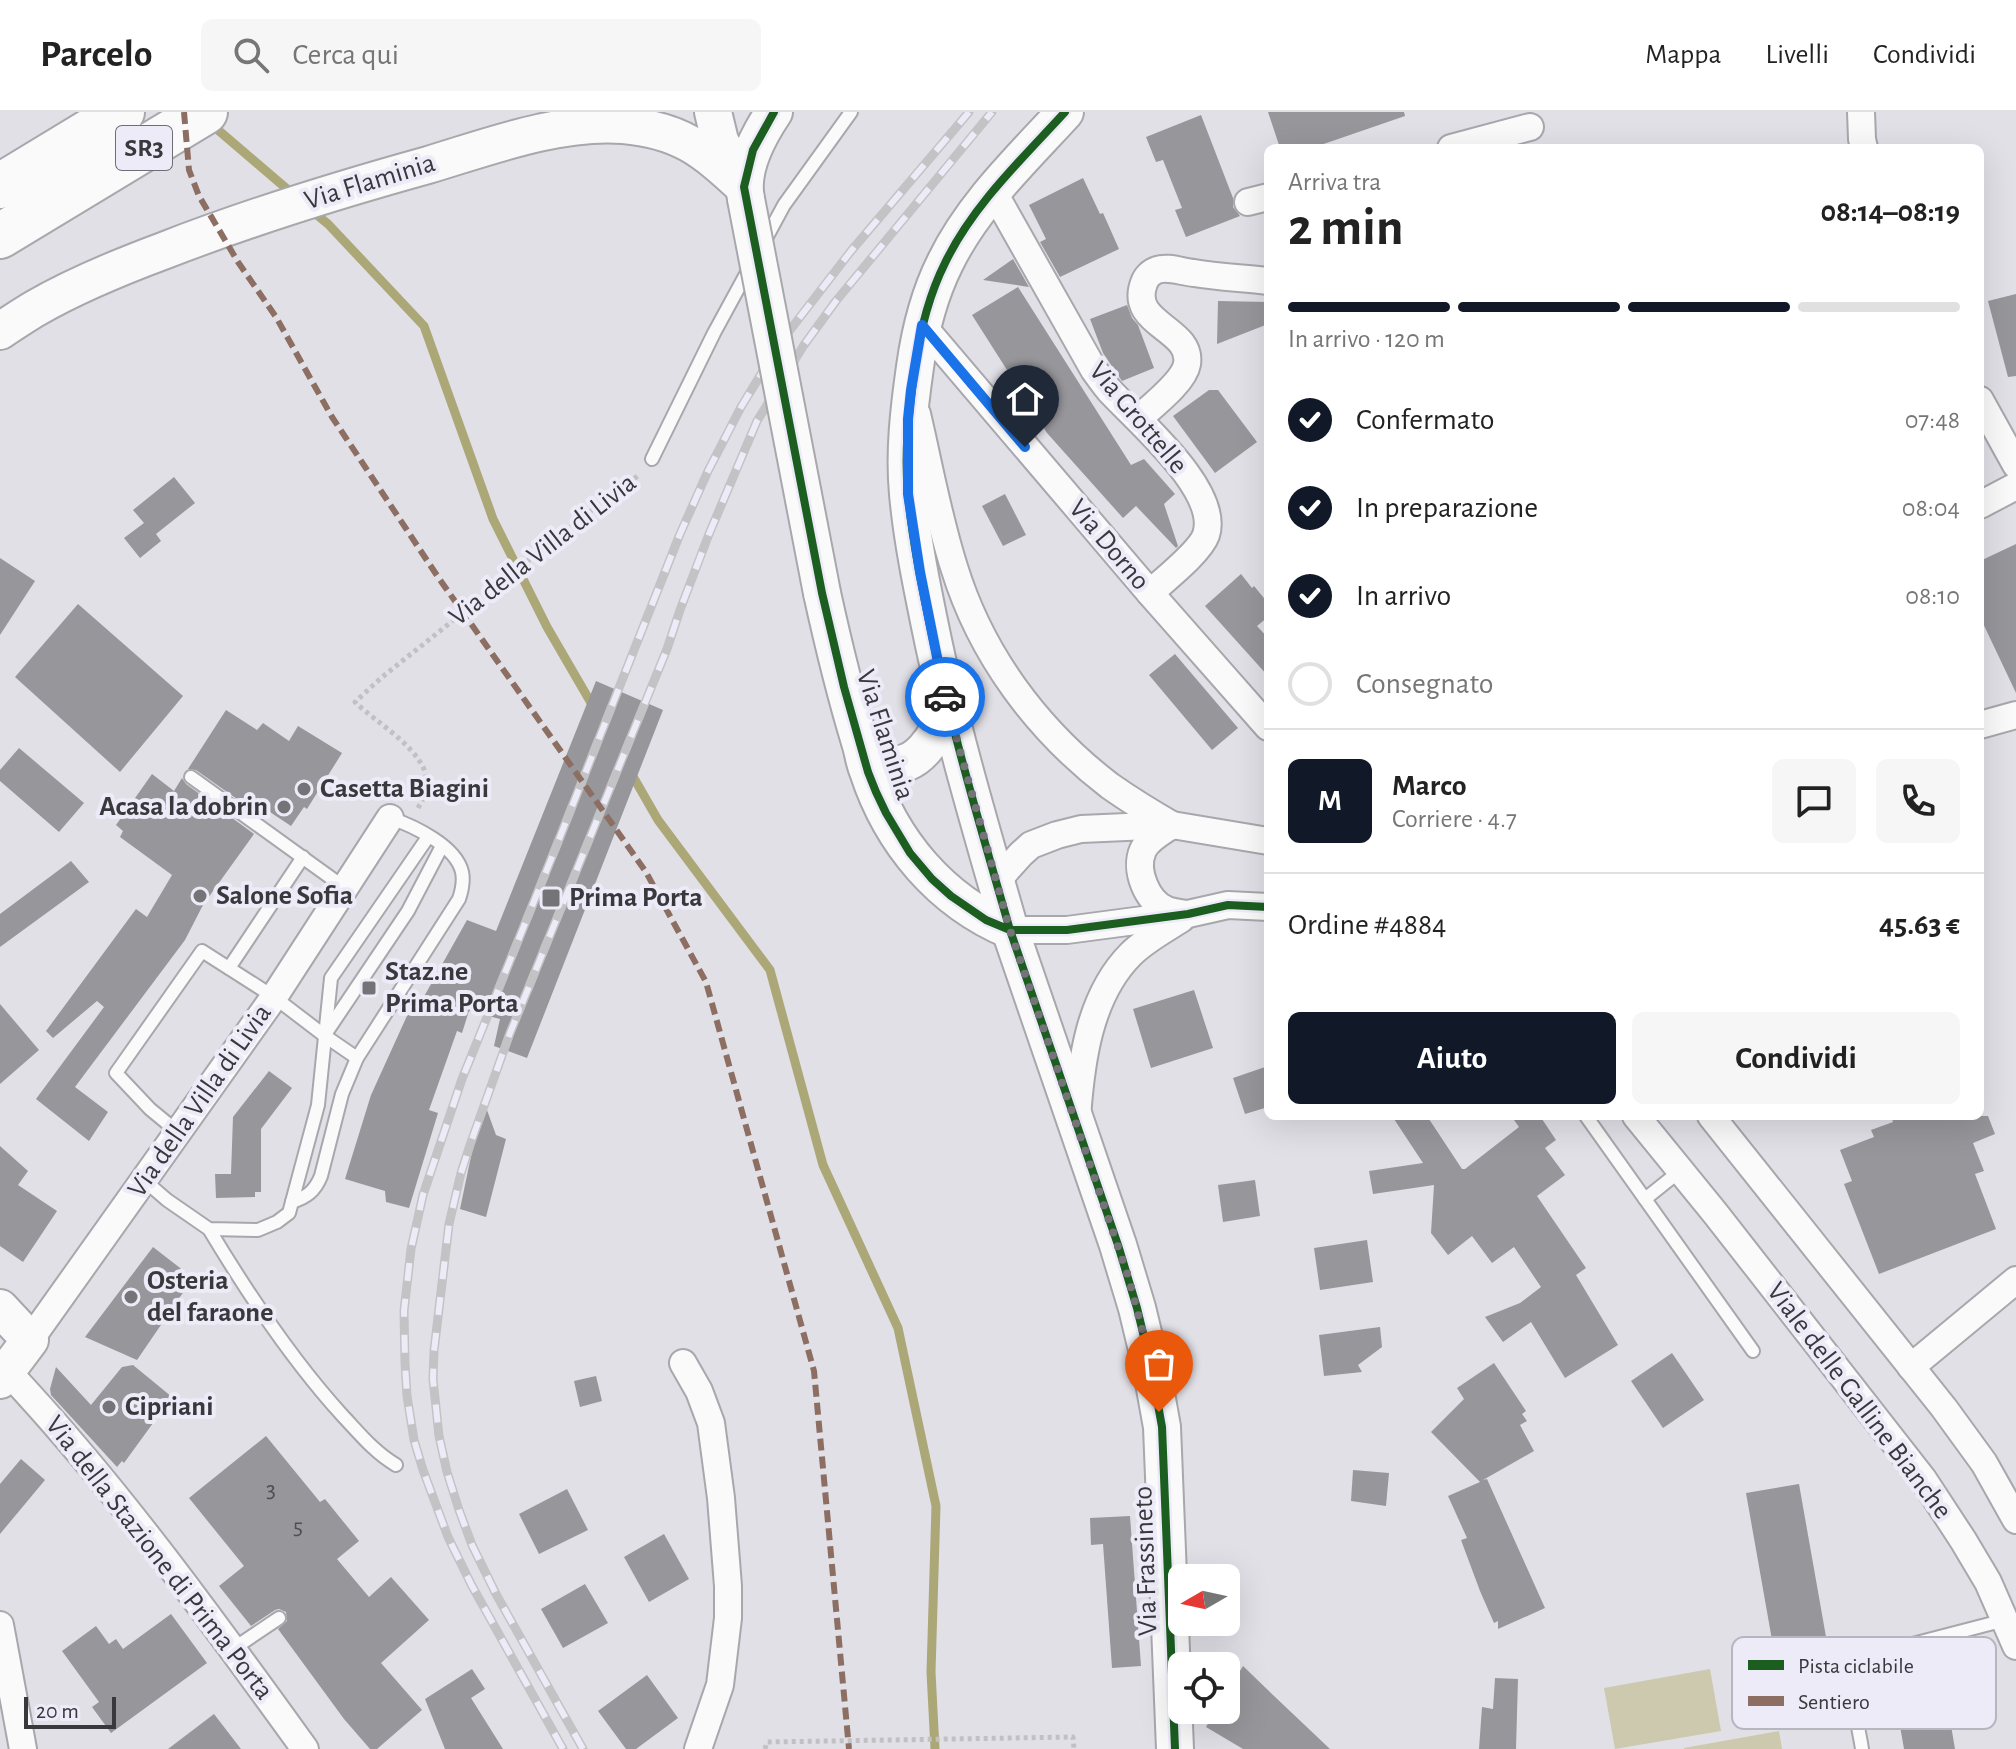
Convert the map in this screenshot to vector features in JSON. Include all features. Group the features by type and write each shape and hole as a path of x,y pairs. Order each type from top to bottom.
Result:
{"highway":[{"name":"SR3","path":"0,186 18,171 122,112"},
{"name":"SR3","path":"0,236 205,112"},
{"path":"0,270 83,184"}],"street":[{"path":"478,150 509,127 548,112"},
{"path":"713,112 720,141 745,193"},
{"path":"745,193 753,150 774,112"},
{"name":"Via Frassineto","path":"1065,112 969,222 947,259 930,297 911,390 907,439 908,494 921,578 948,709 996,882 1131,1286 1151,1366 1162,1427 1175,1749"},
{"path":"1861,112 1863,144"},
{"name":"Via Flaminia","path":"0,331 35,308 97,277 195,238 478,150 569,127 608,124 670,135 699,147 745,193 822,593 868,772 886,813 910,853 932,879 986,920 1010,930"},
{"path":"1466,144 1530,127"},
{"name":"Via Grottelle","path":"993,191 1094,370 1109,390 1152,432 1191,480 1203,502 1206,535 1194,552 1150,593"},
{"path":"1138,419 1182,377 1188,363 1182,343 1158,325 1144,306 1143,285 1148,275 1158,269 1168,269 1264,281"},
{"name":"Via Dorno","path":"922,325 1150,593 1263,716"},
{"path":"911,390 954,570 978,629 997,664 1037,718 1061,743 1111,786 1172,825"},
{"path":"1984,407 2016,465"},
{"path":"1984,503 2016,486"},
{"name":"Via Flaminia","path":"860,741 886,762 902,763 931,743 948,709"},
{"path":"1984,724 2016,715"},
{"name":"Via della Villa di Livia","path":"30,1340 274,997 345,888 399,821"},
{"path":"1172,825 1145,847 1140,863 1142,875 1145,886 1159,905 1167,910 1188,914"},
{"path":"996,882 1031,845 1057,835 1096,827 1172,825 1264,840"},
{"path":"1010,930 1067,930 1188,914 1228,905 1264,907"},
{"path":"1077,1127 1086,1053 1094,1019 1108,985 1129,956 1143,943 1188,914"},
{"name":"Viale delle Galline Bianche","path":"1639,1120 1923,1479 1980,1567 2016,1646"},
{"name":"Viale delle Galline Bianche","path":"1714,1120 1944,1408 1984,1463 2016,1520"},
{"path":"1911,1367 2016,1280"},
{"path":"0,1308 30,1340 3,1376"},
{"path":"683,1363 699,1391 711,1423 728,1586 728,1618 720,1685 698,1749"},
{"name":"Via della Stazione di Prima Porta","path":"3,1376 54,1422 110,1488 305,1749"},
{"path":"0,1625 23,1749"}],"lane":[{"name":"Via della Villa di Livia","path":"652,459 714,333 784,205 851,112"},
{"path":"191,777 345,888"},
{"path":"292,1202 310,1194 318,1183 342,1094 357,1058 459,899 463,879 457,861 442,846 399,821"},
{"path":"209,1229 265,1229 289,1213 318,1105 331,978 428,837"},
{"path":"325,1036 408,911 442,846"},
{"path":"229,968 303,857"},
{"path":"179,1133 150,1109 116,1073 202,951 274,997 357,1058"},
{"name":"Viale delle Galline Bianche","path":"1589,1120 1753,1351"},
{"path":"1645,1199 1680,1171"},
{"path":"144,1180 209,1229 251,1297 314,1384 374,1449 396,1465"},
{"path":"233,1649 279,1618"},
{"path":"1940,1637 2005,1620"},
{"path":"1859,1729 1862,1749"}],"path":[{"path":"766,1746 1073,1737 1074,1749"}],"shaded area":[{"path":"1710,1669 1721,1731 1615,1749 1604,1688"},
{"path":"1779,1731 1782,1749 1684,1749 1684,1748"}],"building":[{"path":"1268,112 1404,112 1405,116 1324,144 1279,144"},
{"path":"1201,115 1233,198 1233,207 1240,216 1186,237 1175,210 1182,208 1163,160 1156,162 1146,137"},
{"path":"1083,178 1119,249 1060,277 1040,242 1046,239 1029,205"},
{"path":"1013,259 1029,287 983,280"},
{"path":"1018,287 1131,465 1144,459 1175,494 1164,504 1178,546 1176,548 1136,506 1123,518 1047,433 972,315"},
{"path":"2016,294 2016,376 2008,377 1988,301"},
{"path":"1218,301 1264,302 1264,326 1217,344"},
{"path":"1127,305 1154,368 1122,381 1103,353 1090,319"},
{"path":"1209,390 1218,390 1257,442 1215,473 1173,416"},
{"path":"174,477 195,503 156,534 161,541 140,558 124,538 144,523 133,510"},
{"path":"1005,494 1026,535 1003,546 982,506"},
{"path":"2016,544 2016,693 1984,625 1984,559"},
{"path":"0,558 35,581 0,635"},
{"path":"1241,574 1252,588 1254,586 1264,598 1264,620 1257,626 1264,634 1264,672 1205,606"},
{"path":"78,604 183,696 120,772 15,677"},
{"path":"1175,654 1238,728 1212,750 1149,675"},
{"path":"596,681 663,710 527,1058 494,1046 500,1019 469,1011 462,1033 457,1031 429,1110 438,1113 409,1208 386,1202 385,1191 345,1179 371,1095 411,1007 417,1009 467,920 496,931"},
{"path":"226,710 257,730 263,723 289,741 298,726 342,753 307,809 304,807 291,826 270,812 265,819 196,770 188,769"},
{"path":"19,748 84,803 59,832 0,781 0,770"},
{"path":"152,774 174,791 182,778 254,834 203,905 185,940 75,1087 108,1112 89,1141 36,1099 104,1007 97,1001 53,1038 46,1031 136,909 147,917 172,875 120,837 123,831 116,825"},
{"path":"71,861 89,882 0,947 0,914"},
{"path":"1194,990 1213,1048 1151,1068 1133,1009"},
{"path":"0,1004 39,1050 0,1084"},
{"path":"1264,1067 1264,1108 1245,1114 1233,1078"},
{"path":"269,1071 292,1088 261,1129 261,1192 255,1192 255,1197 216,1198 215,1174 231,1174 233,1117"},
{"path":"483,1099 496,1135 506,1139 486,1217 460,1209"},
{"path":"1984,1116 1988,1116 1995,1134 1973,1143 1984,1171 1975,1174 1996,1229 1879,1274 1844,1184 1852,1181 1840,1150 1874,1137 1871,1130 1893,1122 1984,1120"},
{"path":"1395,1120 1430,1120 1462,1169 1465,1169 1519,1127 1514,1120 1543,1120 1556,1140 1545,1148 1565,1175 1537,1196 1586,1268 1576,1275 1618,1345 1565,1378 1531,1322 1503,1342 1485,1317 1520,1303 1541,1287 1514,1247 1492,1263 1472,1236 1448,1255 1431,1233 1434,1185 1373,1194 1369,1171 1423,1163"},
{"path":"0,1146 28,1171 18,1185 57,1211 23,1262 0,1246"},
{"path":"1255,1180 1260,1216 1223,1222 1218,1185"},
{"path":"1367,1240 1373,1282 1320,1290 1314,1248"},
{"path":"153,1247 193,1278 137,1360 85,1337"},
{"path":"1380,1327 1382,1347 1358,1365 1362,1372 1324,1376 1319,1335"},
{"path":"1672,1353 1704,1400 1663,1428 1631,1381"},
{"path":"1494,1363 1526,1411 1522,1414 1527,1421 1520,1425 1534,1451 1483,1480 1487,1479 1545,1608 1498,1629 1498,1621 1494,1623 1480,1591 1461,1540 1467,1538 1448,1496 1480,1482 1431,1432 1464,1399 1457,1388"},
{"path":"133,1365 172,1397 124,1463 122,1461 117,1467 51,1395 50,1389 56,1367 91,1405 122,1367"},
{"path":"596,1376 602,1401 580,1407 574,1381"},
{"path":"266,1436 320,1502 325,1499 359,1541 337,1559 369,1597 391,1577 429,1620 381,1663 422,1710 377,1749 370,1749 344,1719 278,1629 287,1621 286,1612 275,1610 251,1626 219,1586 244,1566 189,1498"},
{"path":"21,1459 45,1480 0,1534 0,1484"},
{"path":"1353,1470 1389,1473 1386,1506 1351,1501"},
{"path":"1799,1484 1826,1637 1771,1637 1746,1493"},
{"path":"567,1489 588,1530 539,1554 519,1514"},
{"path":"1130,1516 1141,1666 1112,1668 1103,1544 1091,1545 1090,1518"},
{"path":"664,1534 689,1579 649,1602 624,1557"},
{"path":"585,1584 608,1623 563,1648 541,1609"},
{"path":"171,1614 207,1663 111,1733 92,1707 99,1702 62,1651 96,1626 109,1644 116,1639 123,1649"},
{"path":"1243,1666 1330,1749 1243,1749 1206,1727 1208,1724 1240,1724 1240,1671"},
{"path":"472,1669 485,1689 471,1698 503,1749 445,1749 425,1699"},
{"path":"647,1675 678,1718 636,1749 626,1749 598,1711"},
{"path":"1495,1678 1518,1679 1516,1749 1479,1749 1482,1707 1493,1709"},
{"path":"214,1714 241,1749 168,1749"},
{"path":"1901,1729 1952,1729 1955,1749 1904,1749"}],"waterway":[{"path":"211,124 294,195"},
{"path":"311,210 328,224 424,326 493,519 547,627 594,708"},
{"path":"631,773 658,820 770,970 823,1165 898,1328 936,1506 931,1672 935,1749"}],"railway":[{"path":"563,1749 448,1537 414,1440 407,1396 404,1311 411,1249 423,1195 462,1079 708,471 741,407 780,343 851,251 969,112"},
{"path":"583,1749 472,1545 447,1472 439,1436 433,1379 434,1351 449,1224 461,1173 510,1033 757,421 804,345 836,301 992,112"}],"marked path":[{"path":"184,112 189,170 199,196 238,262 276,317 332,417 438,577 646,872 706,982 814,1371 849,1749"}],"cycle path":[{"path":"774,112 753,150 744,187 822,593 844,687 868,772 886,813 910,853 951,896 986,920 1010,930 1067,930 1188,914 1228,905 1264,907"},
{"path":"1065,112 984,202 956,242 939,276 917,354 908,430 907,478 923,593 967,779 1010,930 1118,1245 1151,1366 1162,1427 1175,1749"}],"way so far":[{"path":"945,697 1010,930 1128,1276 1151,1366 1159,1412"}],"place":[{"name":"Casetta Biagini","path":"304,789"},
{"name":"Acasa la dobrin","path":"284,807"},
{"name":"Salone Sofia","path":"200,896"},
{"name":"Prima Porta","path":"551,898"},
{"name":"Staz.ne Prima Porta","path":"369,988"},
{"name":"Osteria del faraone","path":"131,1297"},
{"name":"Cipriani","path":"109,1407"}],"route":[{"path":"945,697 916,553 908,494 908,419 922,325 1025,447"}]}
